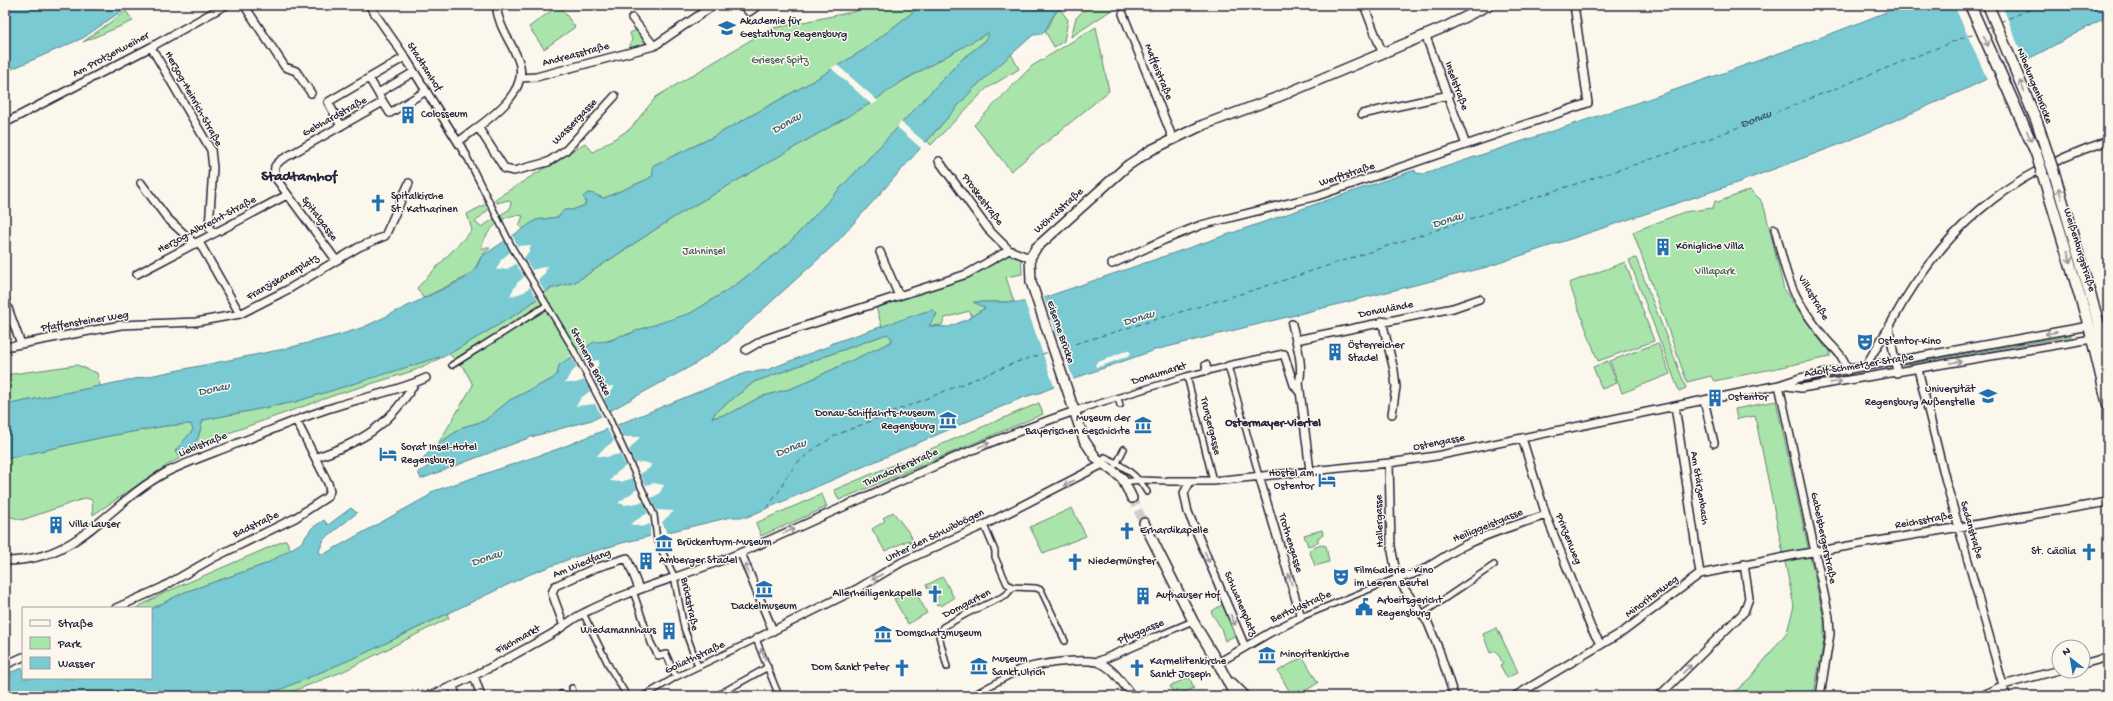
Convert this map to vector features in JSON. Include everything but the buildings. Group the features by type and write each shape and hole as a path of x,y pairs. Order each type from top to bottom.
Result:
{"main road":[{"name":"Weißenburgstraße","path":"1970,5 2022,119 2099,325"},
{"name":"Nibelungenbrücke","path":"1988,5 2034,114 2055,176"},
{"name":"Weißenburgstraße","path":"2055,176 2099,325 2108,405"},
{"name":"Weißenburgstraße","path":"2100,337 2108,370"}],"street":[{"name":"Am Protzenweiher","path":"5,123 151,47 226,5"},
{"path":"244,5 286,67 296,71 311,93"},
{"name":"Stadtamhof","path":"369,5 405,57 466,155"},
{"path":"458,142 506,104 520,78 520,64 500,27 496,5"},
{"name":"Andreasstraße","path":"520,78 536,77 654,46 714,5"},
{"path":"743,5 749,12 758,5"},
{"path":"1364,5 1382,52"},
{"name":"Wöhrdstraße","path":"1030,258 1036,248 1127,166 1173,139 1203,125 1278,97 1468,16 1489,5"},
{"name":"Werftstraße","path":"1112,264 1170,237 1201,225 1318,196 1588,103 1574,5"},
{"name":"Maffeistraße","path":"1123,14 1173,139"},
{"path":"632,18 654,46"},
{"name":"Inselstraße","path":"1425,34 1449,95 1466,145"},
{"name":"Herzog-Heinrich-Straße","path":"151,47 211,150 213,168 210,227 213,234"},
{"path":"341,126 328,102 405,57"},
{"path":"378,93 414,72"},
{"path":"369,78 383,102"},
{"name":"Gebhardstraße","path":"274,170 281,160 383,102 390,113 426,91"},
{"path":"1362,114 1449,95"},
{"name":"Wassergasse","path":"478,127 505,169 514,171 548,162 566,150 615,96"},
{"path":"1866,367 1901,304 1928,264 1949,239 1979,210 2031,173 2073,152 2108,141"},
{"name":"Steinerne Brücke","path":"466,155 513,249 572,347 609,418 654,514 657,540"},
{"name":"Proskestraße","path":"939,161 988,229 1009,250"},
{"name":"Spitalgasse","path":"274,170 274,176 287,195 336,260"},
{"path":"141,183 167,218 197,243 240,314"},
{"name":"Franziskanerplatz","path":"240,314 287,290 336,260 385,236 404,190 409,183"},
{"name":"Herzog-Albrecht-Straße","path":"137,274 287,195"},
{"name":"Villastraße","path":"1776,229 1788,280 1808,315 1825,338 1840,354 1846,364 1847,371"},
{"path":"746,350 763,340 780,334 967,274 1009,250 1030,258"},
{"path":"880,252 898,296"},
{"name":"Eiserne Brücke","path":"1030,258 1030,273 1034,293 1073,412 1086,444 1116,472 1124,482 1132,498"},
{"name":"Donaulände","path":"1296,340 1382,321 1452,308 1479,299"},
{"path":"5,300 21,344"},
{"path":"452,365 547,305"},
{"name":"Pfaffensteiner Weg","path":"5,347 121,325 196,322 240,314"},
{"path":"1382,321 1394,370 1396,386 1392,414"},
{"path":"1292,324 1298,352 1310,471"},
{"name":"Adolf-Schmetzer-Straße","path":"1779,385 1800,378 1847,371 2099,325"},
{"path":"1889,326 1897,373"},
{"name":"Adolf-Schmetzer-Straße","path":"1779,385 1801,388 1897,373 2100,337"},
{"name":"Donaumarkt","path":"1073,412 1187,376 1207,368 1228,366 1284,354 1294,385 1301,393"},
{"path":"1228,366 1258,476"},
{"name":"Sedanstraße","path":"1918,369 1959,526 2006,696"},
{"name":"Trunzergasse","path":"1187,376 1213,481"},
{"name":"Lieblstraße","path":"5,560 24,560 54,553 80,538 129,497 166,473 296,420 368,396 415,383 426,378"},
{"path":"316,457 346,447 369,434 393,413 415,383"},
{"path":"1721,397 1779,385"},
{"name":"Gabelsbergerstraße","path":"1779,385 1830,626 1820,696"},
{"path":"1118,398 1120,404"},
{"name":"Ostengasse","path":"1168,481 1213,481 1389,463 1522,438 1707,399 1714,443"},
{"name":"Am Stärzenbach","path":"1675,406 1700,574"},
{"name":"Thundorferstraße","path":"636,590 741,553 948,460 1015,432 1073,412"},
{"name":"Badstraße","path":"118,607 161,588 215,557 295,518 324,500 330,494 330,488 316,457 296,420"},
{"name":"Prinzenweg","path":"1522,438 1546,515 1591,628 1600,645"},
{"path":"1116,464 1124,450"},
{"path":"1104,461 1116,464 1140,480 1147,492"},
{"name":"Unter den Schwibbögen","path":"756,639 856,589 902,562 984,525 1104,461"},
{"name":"Hallergasse","path":"1389,463 1391,546 1397,578"},
{"name":"Trothengasse","path":"1258,476 1301,616"},
{"path":"1124,482 1140,480 1168,481"},
{"name":"Schwanenplatz","path":"1190,482 1184,493 1185,501 1245,647"},
{"name":"Reichsstraße","path":"1815,552 1959,526 2108,502"},
{"name":"Heiliggeistgasse","path":"1397,578 1407,577 1431,566 1465,545 1546,515"},
{"path":"1144,523 1193,621 1218,663 1235,696"},
{"path":"984,525 995,551 995,557 1007,584 1013,587 1036,588 1041,590 1065,641"},
{"name":"Brückstraße","path":"660,547 674,576 687,639 698,666"},
{"name":"Minoritenweg","path":"1515,696 1649,614 1700,574 1744,564 1815,552"},
{"path":"741,553 773,631"},
{"name":"Am Wiedfang","path":"564,626 552,593 555,586 595,568 627,558 636,590"},
{"path":"1659,696 1744,612 1749,598 1744,564"},
{"path":"1422,614 1494,565"},
{"path":"1397,578 1422,614 1439,650 1454,696"},
{"name":"Bertoldstraße","path":"1218,663 1301,616 1397,578"},
{"name":"Domgarten","path":"948,667 939,636 943,627 1006,595 1013,587"},
{"path":"636,590 651,643 658,656 666,654 676,677"},
{"name":"Fischmarkt","path":"429,696 483,673 564,626 583,613 636,590"},
{"path":"583,613 610,668 627,696"},
{"name":"Pfluggasse","path":"1097,662 1193,621"},
{"path":"756,639 780,696"},
{"name":"Goliathstraße","path":"646,696 676,677 756,639"},
{"path":"5,665 22,657"},
{"path":"2091,662 2108,657"},
{"path":"975,695 1017,672 1041,664 1097,662 1110,670 1132,696"},
{"path":"716,696 768,667"},
{"path":"1982,696 2003,685 2051,672"},
{"path":"474,676 481,696"},
{"path":"1225,676 1245,696"},
{"path":"453,686 456,696"},
{"path":"572,688 574,696"}],"green space":[{"path":"559,5 575,27 544,49 529,27"},
{"name":"Grieser Spitz","path":"863,5 922,5 865,49 813,81 711,138 654,165 653,175 648,179 604,198 590,193 586,194 585,205 572,210 566,210 558,217 536,220 524,230 519,226 523,216 509,216 503,219 491,229 483,242 481,248 490,248 481,257 472,274 423,298 417,288 472,230 467,214 486,204 489,209 475,222 481,227 510,209 511,202 508,200 497,203 495,199 585,143 593,152 630,129 656,97 769,29 857,11"},
{"path":"1089,5 1119,5 1071,37 1076,18"},
{"path":"1060,9 1068,20 1064,41 1054,47 1045,31 1057,11"},
{"path":"126,11 133,21 83,42"},
{"path":"1096,27 1109,91 1011,171 974,125 1032,66"},
{"path":"638,29 647,43 631,48 630,44 632,40 630,33"},
{"name":"Jahninsel","path":"987,33 989,35 985,41 961,60 786,246 734,286 691,313 601,343 552,379 510,400 484,421 463,427 438,444 473,385 464,368 449,354 520,312 550,289 575,282 676,216 871,103 884,92"},
{"path":"1011,54 1019,69 986,89 931,145 927,141 974,88"},
{"name":"Villapark","path":"1750,190 1760,199 1765,210 1784,290 1825,347 1830,348 1830,357 1714,381 1711,376 1687,382 1633,232 1684,212 1713,208 1715,201 1718,202"},
{"path":"1009,250 1021,255 1022,274 1006,277 1014,302 975,302 985,308 972,316 969,311 945,318 942,325 928,326 937,315 932,310 882,327 875,304 967,274"},
{"path":"1636,258 1686,388 1679,391 1629,260"},
{"path":"1625,262 1654,341 1598,361 1569,283"},
{"path":"887,334 891,336 891,342 793,388 760,397 731,413 712,418 716,412 754,382"},
{"path":"2071,334 2071,336 1908,364 1908,363"},
{"path":"1658,343 1670,374 1622,393 1610,361"},
{"path":"449,354 413,371 338,394 226,434 169,464 93,515 92,500 86,498 22,520 5,515 5,459 104,437 165,426 191,424 193,430 175,451 185,454 198,438 203,420 295,402"},
{"path":"1608,361 1617,383 1602,389 1593,367"},
{"path":"77,365 97,373 100,386 5,405 5,375"},
{"path":"1776,401 1824,620 1824,640 1814,693 1810,696 1730,696 1751,677 1787,632 1794,606 1755,416 1737,419 1735,409"},
{"path":"1039,403 1043,414 839,500 834,490"},
{"path":"822,494 827,507 761,536 756,523"},
{"path":"1072,508 1086,536 1043,553 1030,527"},
{"path":"893,512 910,534 916,548 913,550 909,540 885,551 872,529 885,521 883,518"},
{"path":"1322,530 1323,534 1318,538 1318,543 1308,546 1304,535"},
{"path":"286,540 291,550 266,564 185,592 152,608 152,607 138,607 166,592"},
{"path":"1321,545 1326,546 1329,562 1315,566 1309,550"},
{"path":"943,577 954,598 941,606 940,604 937,605 934,599 938,598 940,592 934,589 930,593 926,585"},
{"path":"914,589 927,613 908,624 894,599"},
{"path":"1223,604 1236,635 1225,641 1221,628 1211,612"},
{"path":"447,614 449,618 344,671 281,696 265,696 361,655"},
{"path":"1497,628 1518,672 1507,678 1500,665 1503,663 1496,651 1490,653 1483,634"},
{"path":"1303,657 1318,683 1297,696 1292,696 1278,671"},
{"path":"1189,677 1194,688 1175,696 1170,686"}],"water":[{"path":"5,5 130,5 83,38 5,72"},
{"name":"Donau","path":"922,5 1065,5 1056,12 1042,33 1033,35 974,88 836,243 727,342 695,364 595,419 531,437 421,479 418,472 428,467 423,458 438,444 463,427 484,421 510,400 552,379 557,374 559,365 594,342 610,341 622,335 628,335 638,330 691,313 734,286 786,246 961,60 985,41 988,37 988,33 904,80 871,103 676,216 575,282 550,289 520,312 449,354 295,402 203,420 198,438 185,454 177,455 175,451 193,430 191,424 165,426 104,437 5,459 5,405 284,349 364,327 464,279 476,269 481,257 536,220 558,217 564,210 572,210 585,205 586,201 583,197 588,194 591,193 604,198 648,179 653,175 652,167 654,165 711,138 813,81 865,49"},
{"name":"Donau","path":"1904,5 2108,5 2108,16 2038,54 1966,89 1846,142 1734,184 1487,267 1155,350 1084,375 1039,393 1024,397 747,517 731,517 622,543 572,558 528,575 361,655 265,696 5,696 5,674 22,668 22,679 152,679 152,608 185,592 266,564 301,543 312,528 324,520 328,525 351,508 357,513 324,539 319,551 321,554 326,553 430,495 431,492 558,449 745,373 767,370 829,346 830,344 924,312 932,310 937,314 929,326 949,327 968,319 985,308 973,302 1024,302 1046,297 1415,170 1416,173 1424,174 1605,114 1785,51","holes":["887,334 893,339 891,342 793,388 760,397 731,413 712,418 716,412 754,382"]}],"pier":[{"path":"1954,5 2002,5 2025,62 1988,81"},
{"path":"837,65 878,101 872,105 831,68"},
{"path":"901,122 927,144 922,149 897,127"},
{"path":"512,235 518,246 531,245 524,258 532,270 547,266 545,273 538,280 546,294 538,300 530,287 524,292 509,297 517,283 524,277 516,264 507,269 496,270 501,260 510,252 504,240"},
{"path":"1043,295 1074,381 1055,389 1024,300"},
{"path":"580,349 585,362 599,360 598,366 592,375 598,387 615,386 604,399 611,412 602,417 595,404 576,406 581,398 590,391 584,380 576,383 565,383 570,374 577,367 571,356 565,359"},
{"path":"1128,350 1131,353 1129,356 1098,367 1095,366 1096,363"},
{"path":"616,422 623,437 640,437 629,450 635,463 643,462 651,464 650,468 640,474 646,485 653,483 664,485 659,494 651,498 657,510 674,511 662,522 667,534 650,538 650,524 642,527 630,524 648,513 643,502 626,505 618,503 637,489 632,478 621,482 610,481 615,474 626,466 620,454 606,457 597,456 614,441 606,427"}],"ferry route":[{"path":"2000,22 2041,5"},
{"path":"1986,28 1992,26"},
{"path":"1058,349 1260,288 1691,146 1977,32"},
{"path":"767,508 782,487 784,480 797,463 814,449 836,435 1017,362 1049,352"}],"tunnel":[{"path":"1709,399 1721,397"},
{"path":"1132,498 1144,523"}],"place":[{"name":"Akademie für Gestaltung Regensburg","path":"727,28"},
{"name":"Colosseum","path":"408,115"},
{"name":"Spitalkirche St. Katharinen","path":"378,203"},
{"name":"Königliche Villa","path":"1663,247"},
{"name":"Ostentor-Kino","path":"1865,342"},
{"name":"Österreicher Stadel","path":"1335,352"},
{"name":"Universität Regensburg Außenstelle","path":"1988,396"},
{"name":"Ostentor","path":"1715,398"},
{"name":"Donau-Schiffahrts-Museum Regensburg","path":"948,420"},
{"name":"Museum der Bayerischen Geschichte","path":"1143,425"},
{"name":"Sorat Insel-Hotel Regensburg","path":"388,454"},
{"name":"Hostel am Ostentor","path":"1327,480"},
{"name":"Villa Lauser","path":"56,525"},
{"name":"Erhardikapelle","path":"1127,531"},
{"name":"Brückenturm-Museum","path":"664,543"},
{"name":"St. Cäcilia","path":"2089,552"},
{"name":"Amberger Stadel","path":"646,561"},
{"name":"Niedermünster","path":"1075,562"},
{"name":"FilmGalerie - Kino im Leeren Beutel","path":"1341,577"},
{"name":"Dackelmuseum","path":"764,589"},
{"name":"Allerheiligenkapelle","path":"935,594"},
{"name":"Aufhauser Hof","path":"1143,596"},
{"name":"Arbeitsgericht Regensburg","path":"1364,607"},
{"name":"Wiedamannhaus","path":"669,631"},
{"name":"Domschatzmuseum","path":"883,634"},
{"name":"Minoritenkirche","path":"1267,655"},
{"name":"Museum Sankt Ulrich","path":"979,666"},
{"name":"Dom Sankt Peter","path":"902,668"},
{"name":"Karmelitenkirche Sankt Joseph","path":"1137,668"}],"district":[{"name":"Stadtamhof","path":"299,177"},
{"name":"Ostermayer-Viertel","path":"1273,424"}]}
